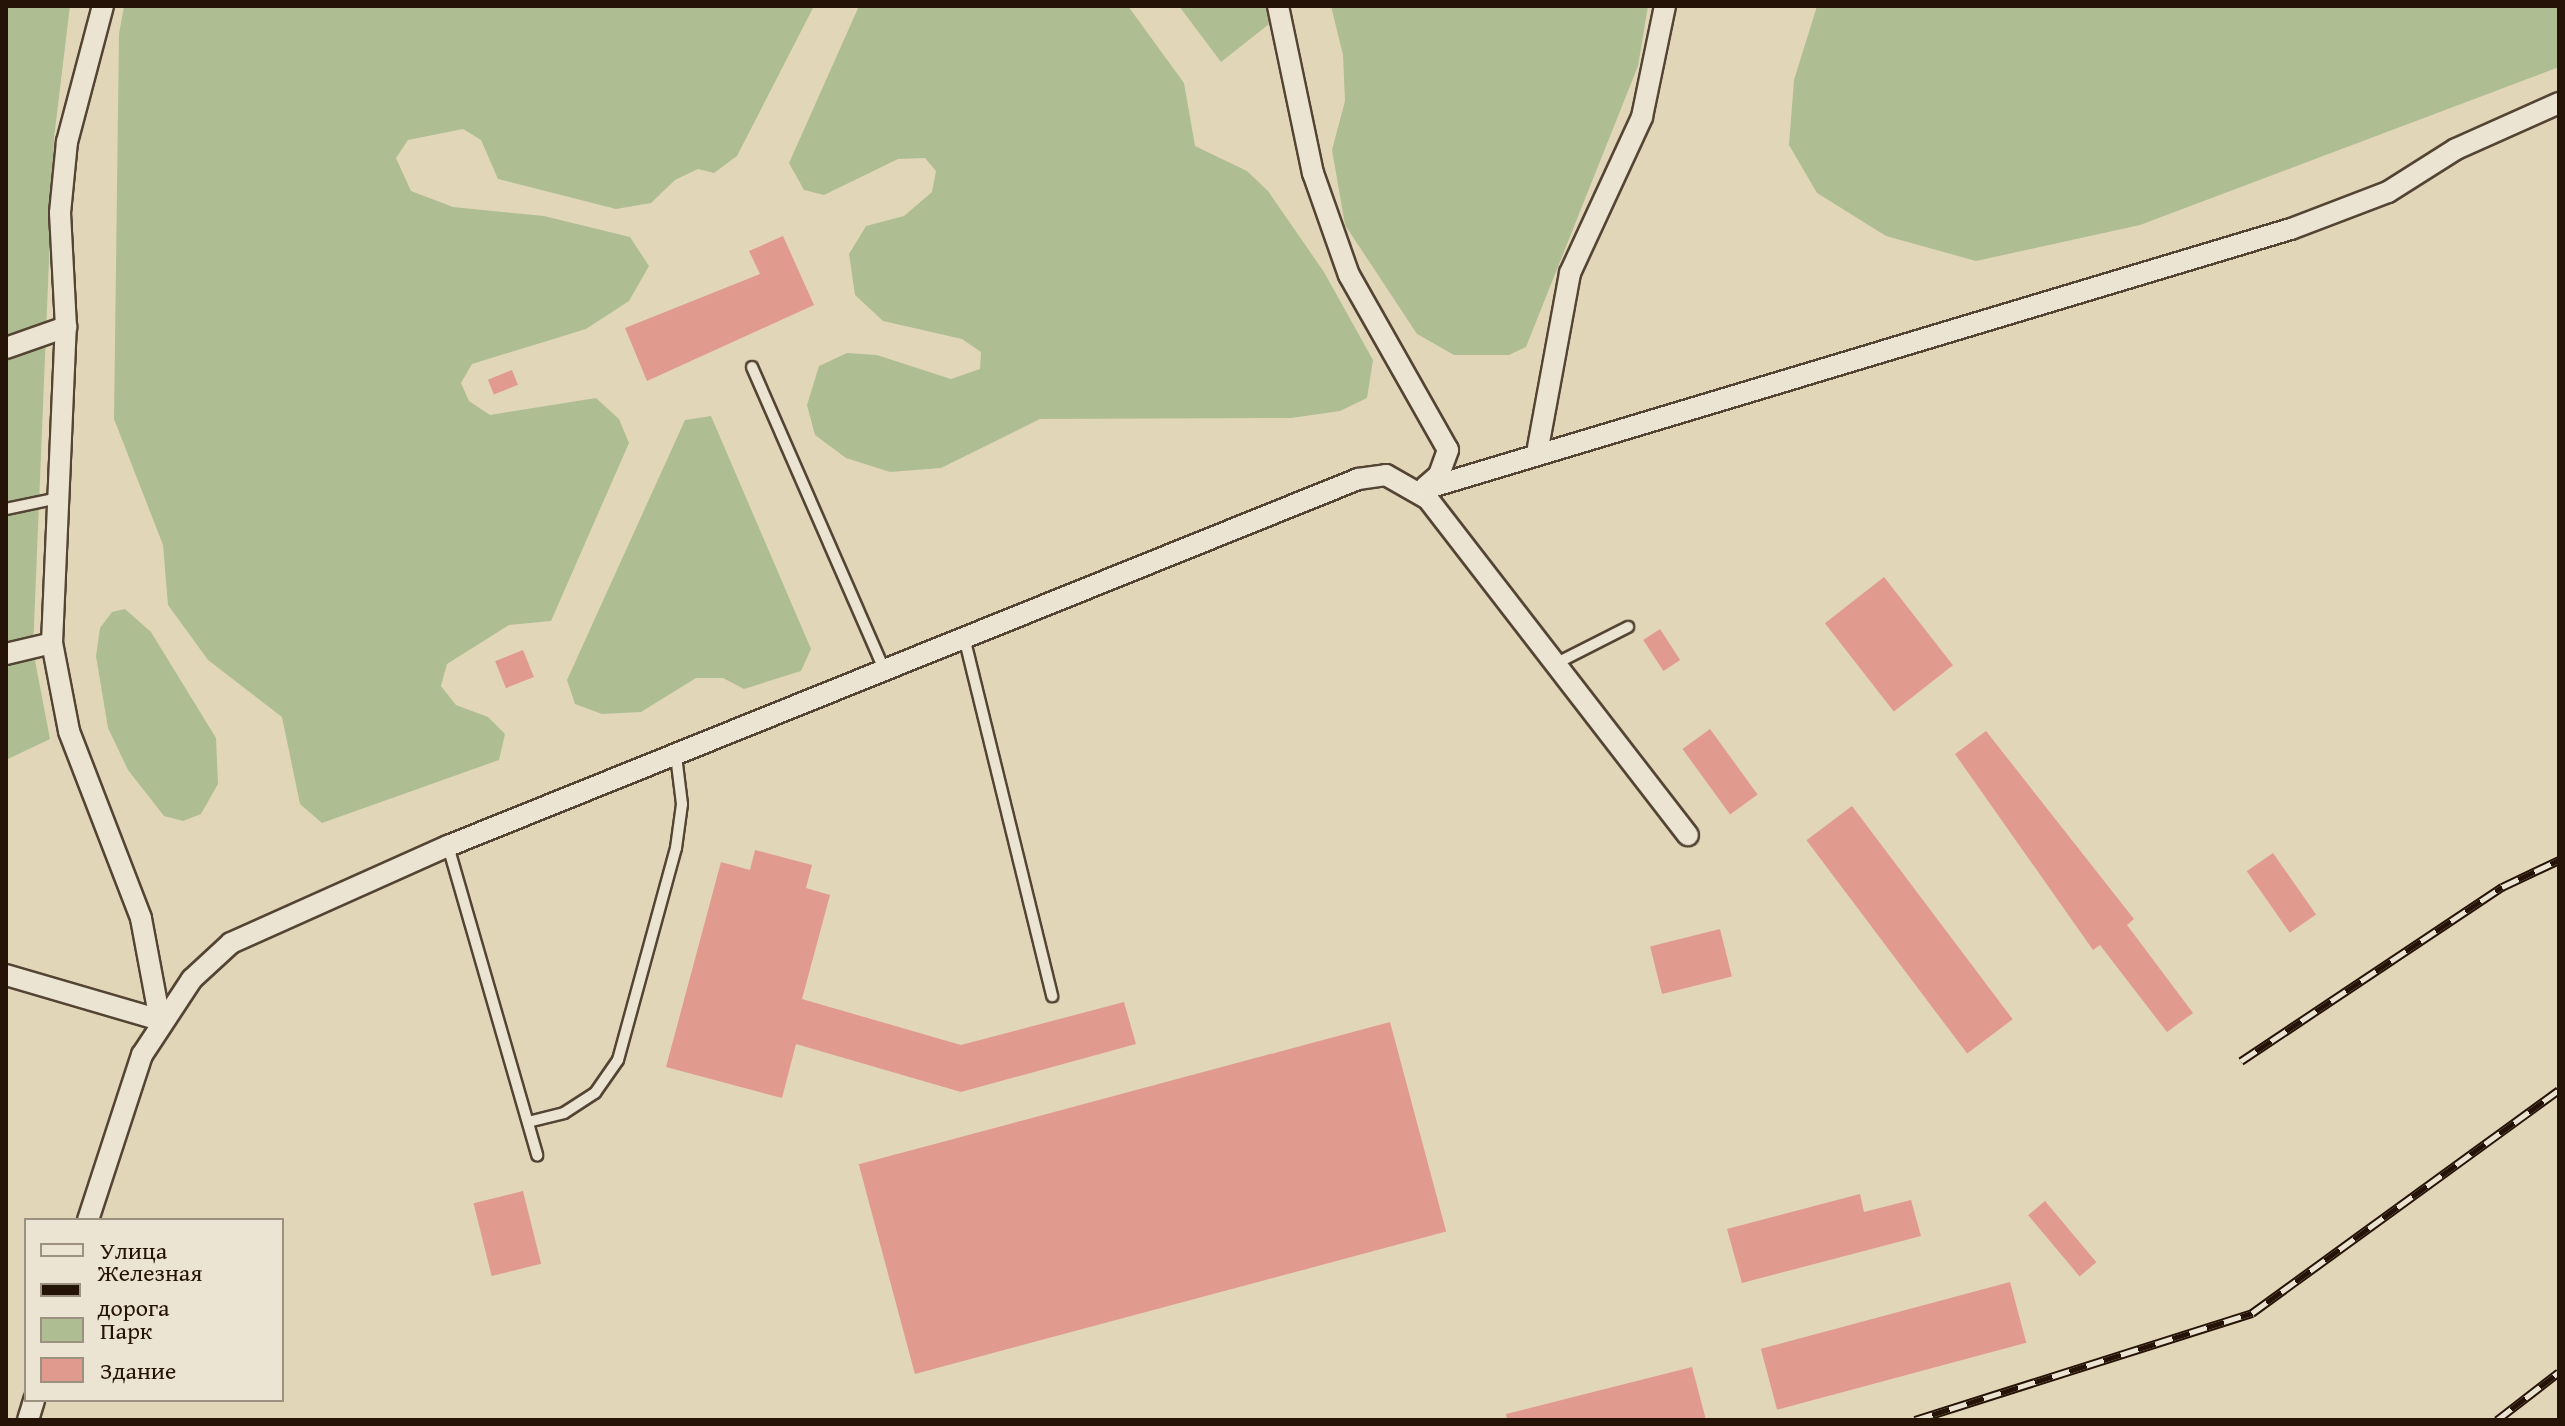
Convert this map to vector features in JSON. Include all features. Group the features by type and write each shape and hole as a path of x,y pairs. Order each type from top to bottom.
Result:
{"street":[{"path":"103,6 67,142 60,213 66,327 52,643 69,731 141,918 160,1020"},
{"path":"1278,6 1313,173 1349,275 1448,450 1439,475 1418,491"},
{"path":"1537,453 1570,273 1642,117 1665,6"},
{"path":"1418,491 2291,229 2388,192 2456,149 2559,103"},
{"path":"6,348 66,327"},
{"path":"89,1218 142,1055 160,1020 192,979 231,943 448,846 676,756 883,667 1358,479 1386,475 1418,491 1688,835"},
{"path":"6,654 52,643"},
{"path":"6,975 160,1020"}],"lane":[{"path":"752,367 883,667"},
{"path":"6,509 58,498"},
{"path":"1555,664 1628,627"},
{"path":"964,635 1052,996"},
{"path":"528,1122 564,1113 595,1093 618,1060 676,848 682,804 676,756"},
{"path":"448,846 537,1155"}],"green space":[{"path":"6,6 70,6 54,138 33,650 50,739 6,760"},
{"path":"124,6 814,6 737,156 714,173 698,169 675,180 651,203 616,209 498,179 481,140 463,129 408,140 396,158 411,191 453,207 544,216 630,237 649,266 629,301 586,329 472,364 461,383 469,401 490,415 596,398 619,419 629,443 551,621 509,625 447,664 441,686 456,705 488,717 505,734 499,760 322,823 300,804 282,717 208,660 168,605 163,545 114,419 119,34"},
{"path":"859,6 1128,6 1184,83 1195,146 1247,171 1268,191 1324,272 1373,360 1367,398 1340,411 1291,418 1040,419 941,468 890,472 846,458 815,435 807,405 819,366 847,353 877,355 951,379 980,369 981,352 962,339 883,321 855,295 849,254 866,226 904,216 932,192 936,171 925,158 898,159 824,195 804,190 789,163"},
{"path":"1179,6 1292,6 1221,62"},
{"path":"1331,6 1648,6 1638,66 1526,347 1509,355 1454,355 1417,334 1345,225 1332,150 1345,101 1343,55"},
{"path":"1817,6 2559,6 2559,67 2140,225 1976,261 1886,236 1817,193 1789,145 1794,80"},
{"path":"711,416 811,649 801,671 744,689 723,678 696,678 641,712 602,714 575,704 567,680 685,420"},
{"path":"125,609 151,632 216,738 218,784 201,814 183,821 164,816 128,770 108,728 96,656 100,628 112,612"}],"building":[{"path":"783,236 814,305 647,381 625,328 760,274 749,251"},
{"path":"512,370 518,385 494,395 488,380"},
{"path":"1884,577 1953,665 1894,711 1825,623"},
{"path":"1660,629 1680,660 1663,671 1643,640"},
{"path":"523,650 534,677 506,688 495,661"},
{"path":"1710,729 1758,795 1730,815 1682,749"},
{"path":"1986,731 2134,919 2127,925 2193,1013 2167,1032 2100,945 2093,950 1955,754"},
{"path":"1852,806 2013,1019 1967,1054 1806,840"},
{"path":"755,850 812,865 806,888 830,895 802,999 961,1045 1124,1002 1136,1044 961,1092 796,1044 782,1098 666,1067 721,862 750,870"},
{"path":"2273,853 2316,914 2290,933 2247,871"},
{"path":"1720,929 1732,977 1662,994 1650,946"},
{"path":"1390,1022 1446,1232 915,1374 859,1164"},
{"path":"523,1191 541,1264 492,1276 474,1203"},
{"path":"1860,1194 1864,1212 1911,1200 1921,1236 1742,1283 1727,1229"},
{"path":"2045,1201 2096,1262 2080,1276 2028,1215"},
{"path":"2010,1282 2026,1343 1777,1410 1761,1349"},
{"path":"1692,1367 1706,1420 1507,1420 1506,1414"}],"railway":[{"path":"2241,1061 2502,887 2559,860"},
{"path":"1915,1420 2252,1313 2559,1090"},
{"path":"2497,1420 2559,1372"}]}
